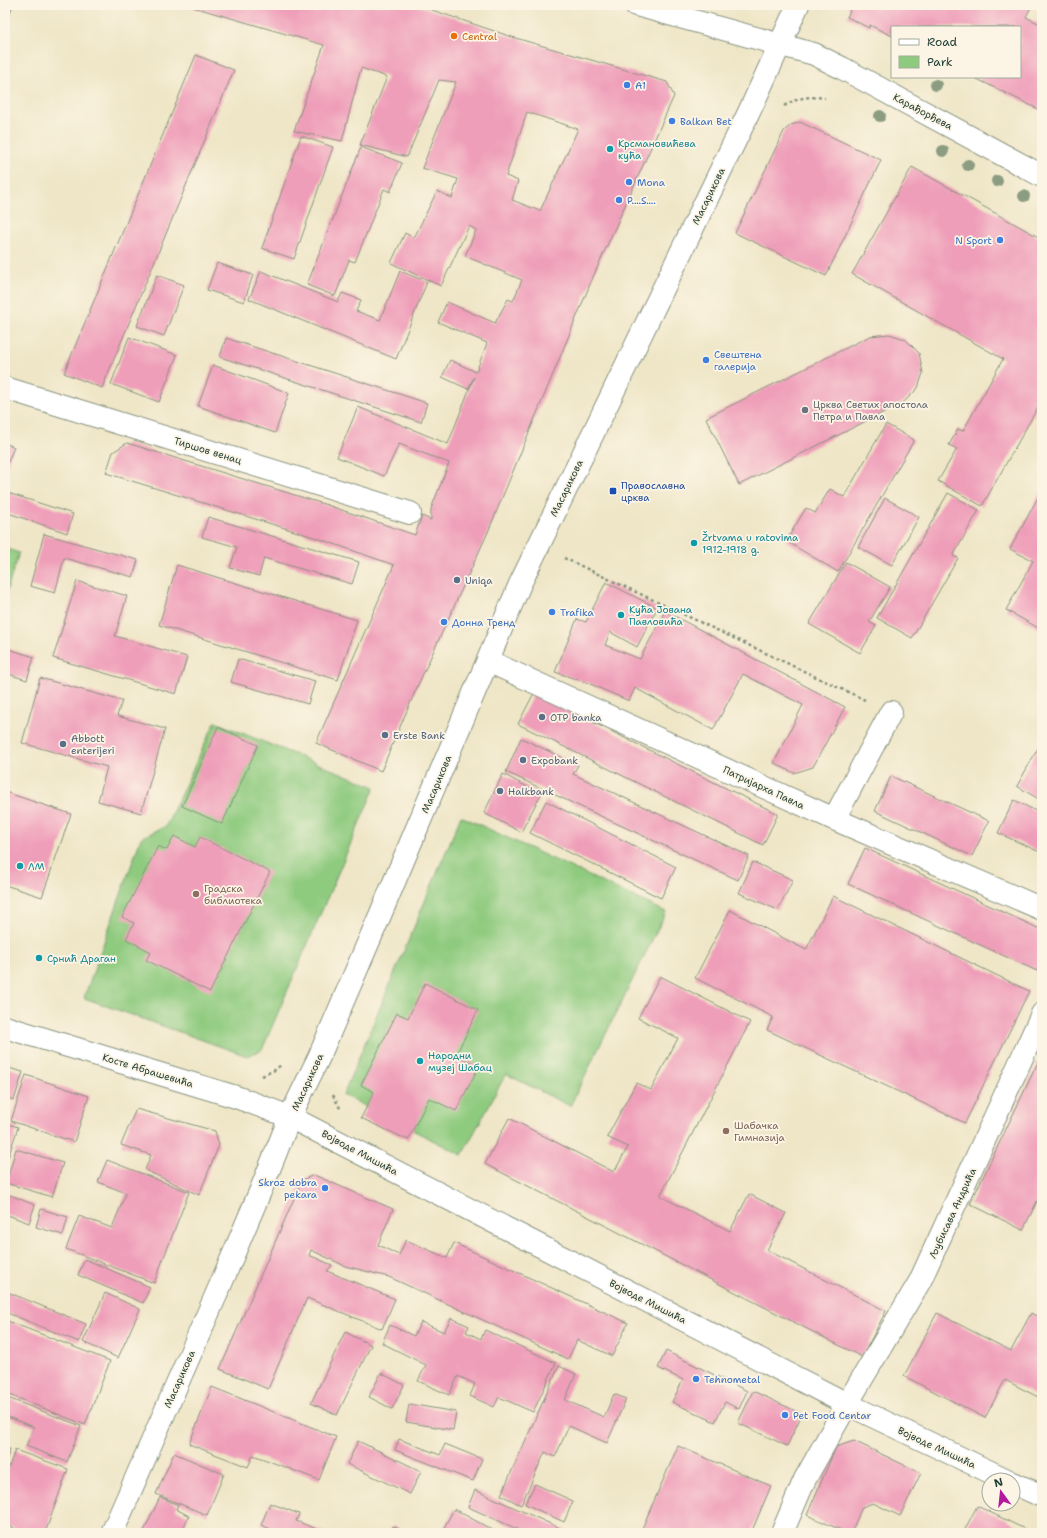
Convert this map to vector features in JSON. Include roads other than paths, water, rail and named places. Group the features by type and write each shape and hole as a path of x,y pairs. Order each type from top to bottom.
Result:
{"street":[{"name":"Карађорђева","path":"636,5 814,54 1042,176"},
{"name":"Масарикова","path":"112,1533 220,1286 290,1117 319,1057 520,584 750,110 798,5"},
{"name":"Тиршов венац","path":"5,388 410,513"},
{"name":"Патријарха Павла","path":"488,661 834,819 1042,910"},
{"path":"834,819 891,712"},
{"name":"Љубисава Андрића","path":"782,1533 806,1479 847,1404 920,1281 1042,1014"},
{"name":"Косте Абрашевића","path":"5,1027 236,1097 290,1117"},
{"name":"Војводе Мишића","path":"290,1117 847,1404 991,1472"},
{"path":"1021,1487 1042,1496"}],"place":[{"name":"Central","path":"454,36"},
{"name":"A1","path":"627,85"},
{"name":"Balkan Bet","path":"672,121"},
{"name":"Крсмановићева кућа","path":"610,149"},
{"name":"Mona","path":"629,182"},
{"name":"P....S....","path":"619,200"},
{"name":"N Sport","path":"1000,240"},
{"name":"Свештена галерија","path":"706,360"},
{"name":"Црква Светих апостола Петра и Павла","path":"805,410"},
{"name":"Православна црква","path":"613,491"},
{"name":"Žrtvama u ratovima 1912-1918 g.","path":"694,543"},
{"name":"Uniqa","path":"457,580"},
{"name":"Trafika","path":"552,612"},
{"name":"Кућа Јована Павловића","path":"621,615"},
{"name":"Донна Тренд","path":"444,622"},
{"name":"OTP banka","path":"542,717"},
{"name":"Erste Bank","path":"385,735"},
{"name":"Abbott enterijeri","path":"63,744"},
{"name":"Expobank","path":"523,760"},
{"name":"Halkbank","path":"500,791"},
{"name":"ЛМ","path":"20,866"},
{"name":"Градска библиотека","path":"196,894"},
{"name":"Срнић Драган","path":"39,958"},
{"name":"Народни музеј Шабац","path":"420,1061"},
{"name":"Шабачка Гимназија","path":"726,1131"},
{"name":"Skroz dobra pekara","path":"325,1188"},
{"name":"Tehnometal","path":"696,1379"},
{"name":"Pet Food Centar","path":"785,1415"}]}
